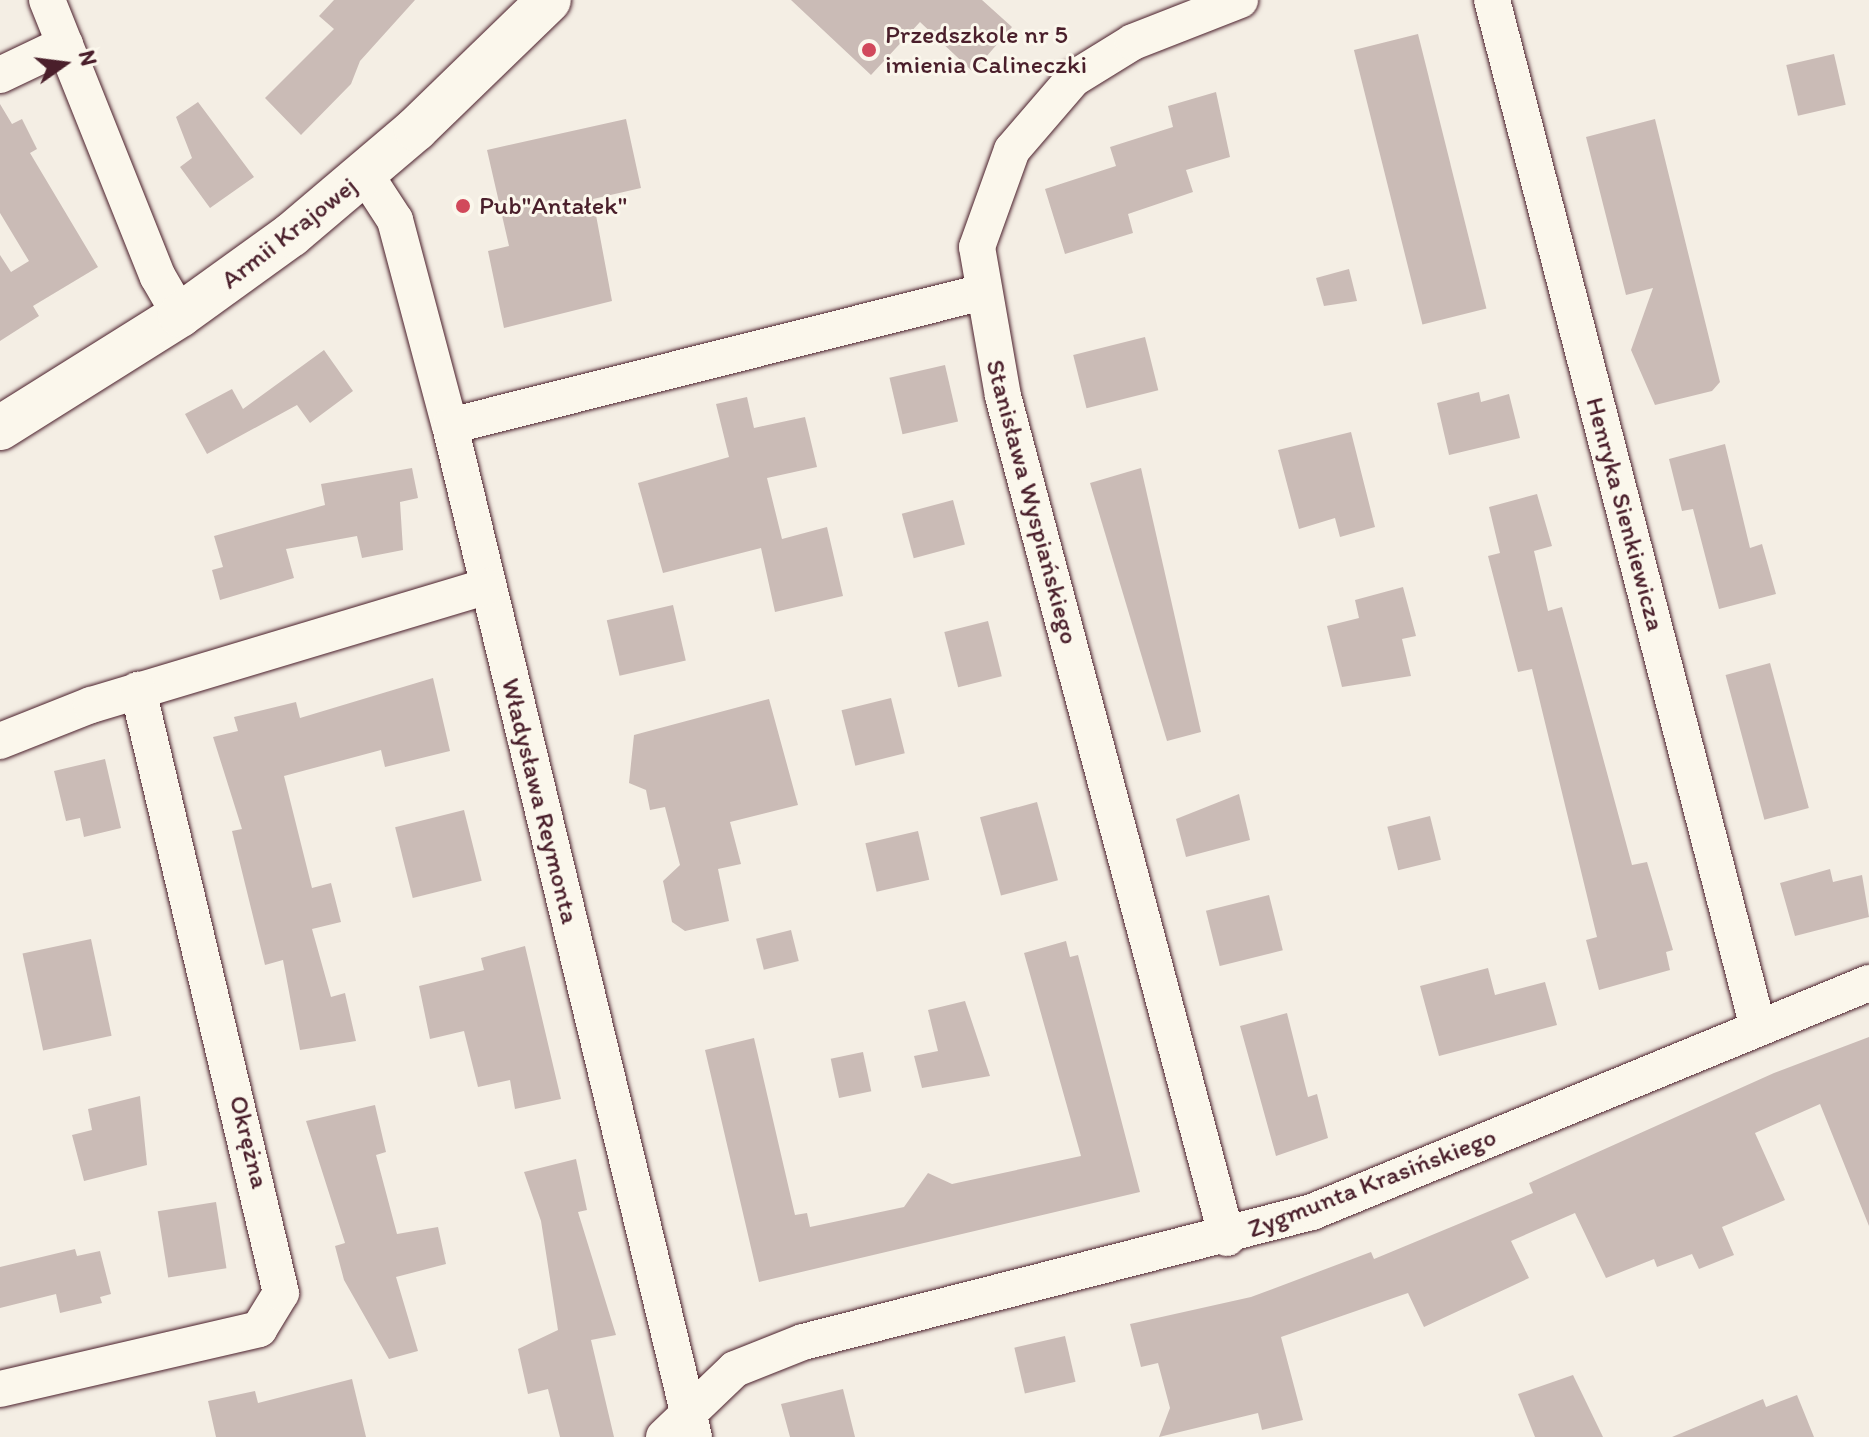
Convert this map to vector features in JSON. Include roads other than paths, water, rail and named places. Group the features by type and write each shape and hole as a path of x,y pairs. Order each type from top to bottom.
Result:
{"street":[{"path":"47,0 158,277 180,315"},
{"name":"Armii Krajowej","path":"0,428 180,315 365,174 549,0"},
{"name":"Stanisława Wyspiańskiego","path":"1227,1238 979,293 977,247 1012,150 1073,79 1133,42 1240,0"},
{"name":"Henryka Sienkiewicza","path":"1492,0 1758,1028"},
{"path":"0,75 65,44"},
{"name":"Władysława Reymonta","path":"365,174 395,220 450,426 690,1423"},
{"path":"450,426 979,293"},
{"path":"0,741 138,690 487,586"},
{"name":"Okrężna","path":"0,1389 259,1329 281,1293 138,690"},
{"name":"Zygmunta Krasińskiego","path":"664,1437 690,1423 735,1369 803,1342 1227,1238 1312,1212 1869,983"}],"place":[{"name":"Przedszkole nr 5 imienia Calineczki","path":"869,50"},
{"name":"Pub\"Antałek\"","path":"463,206"}]}
